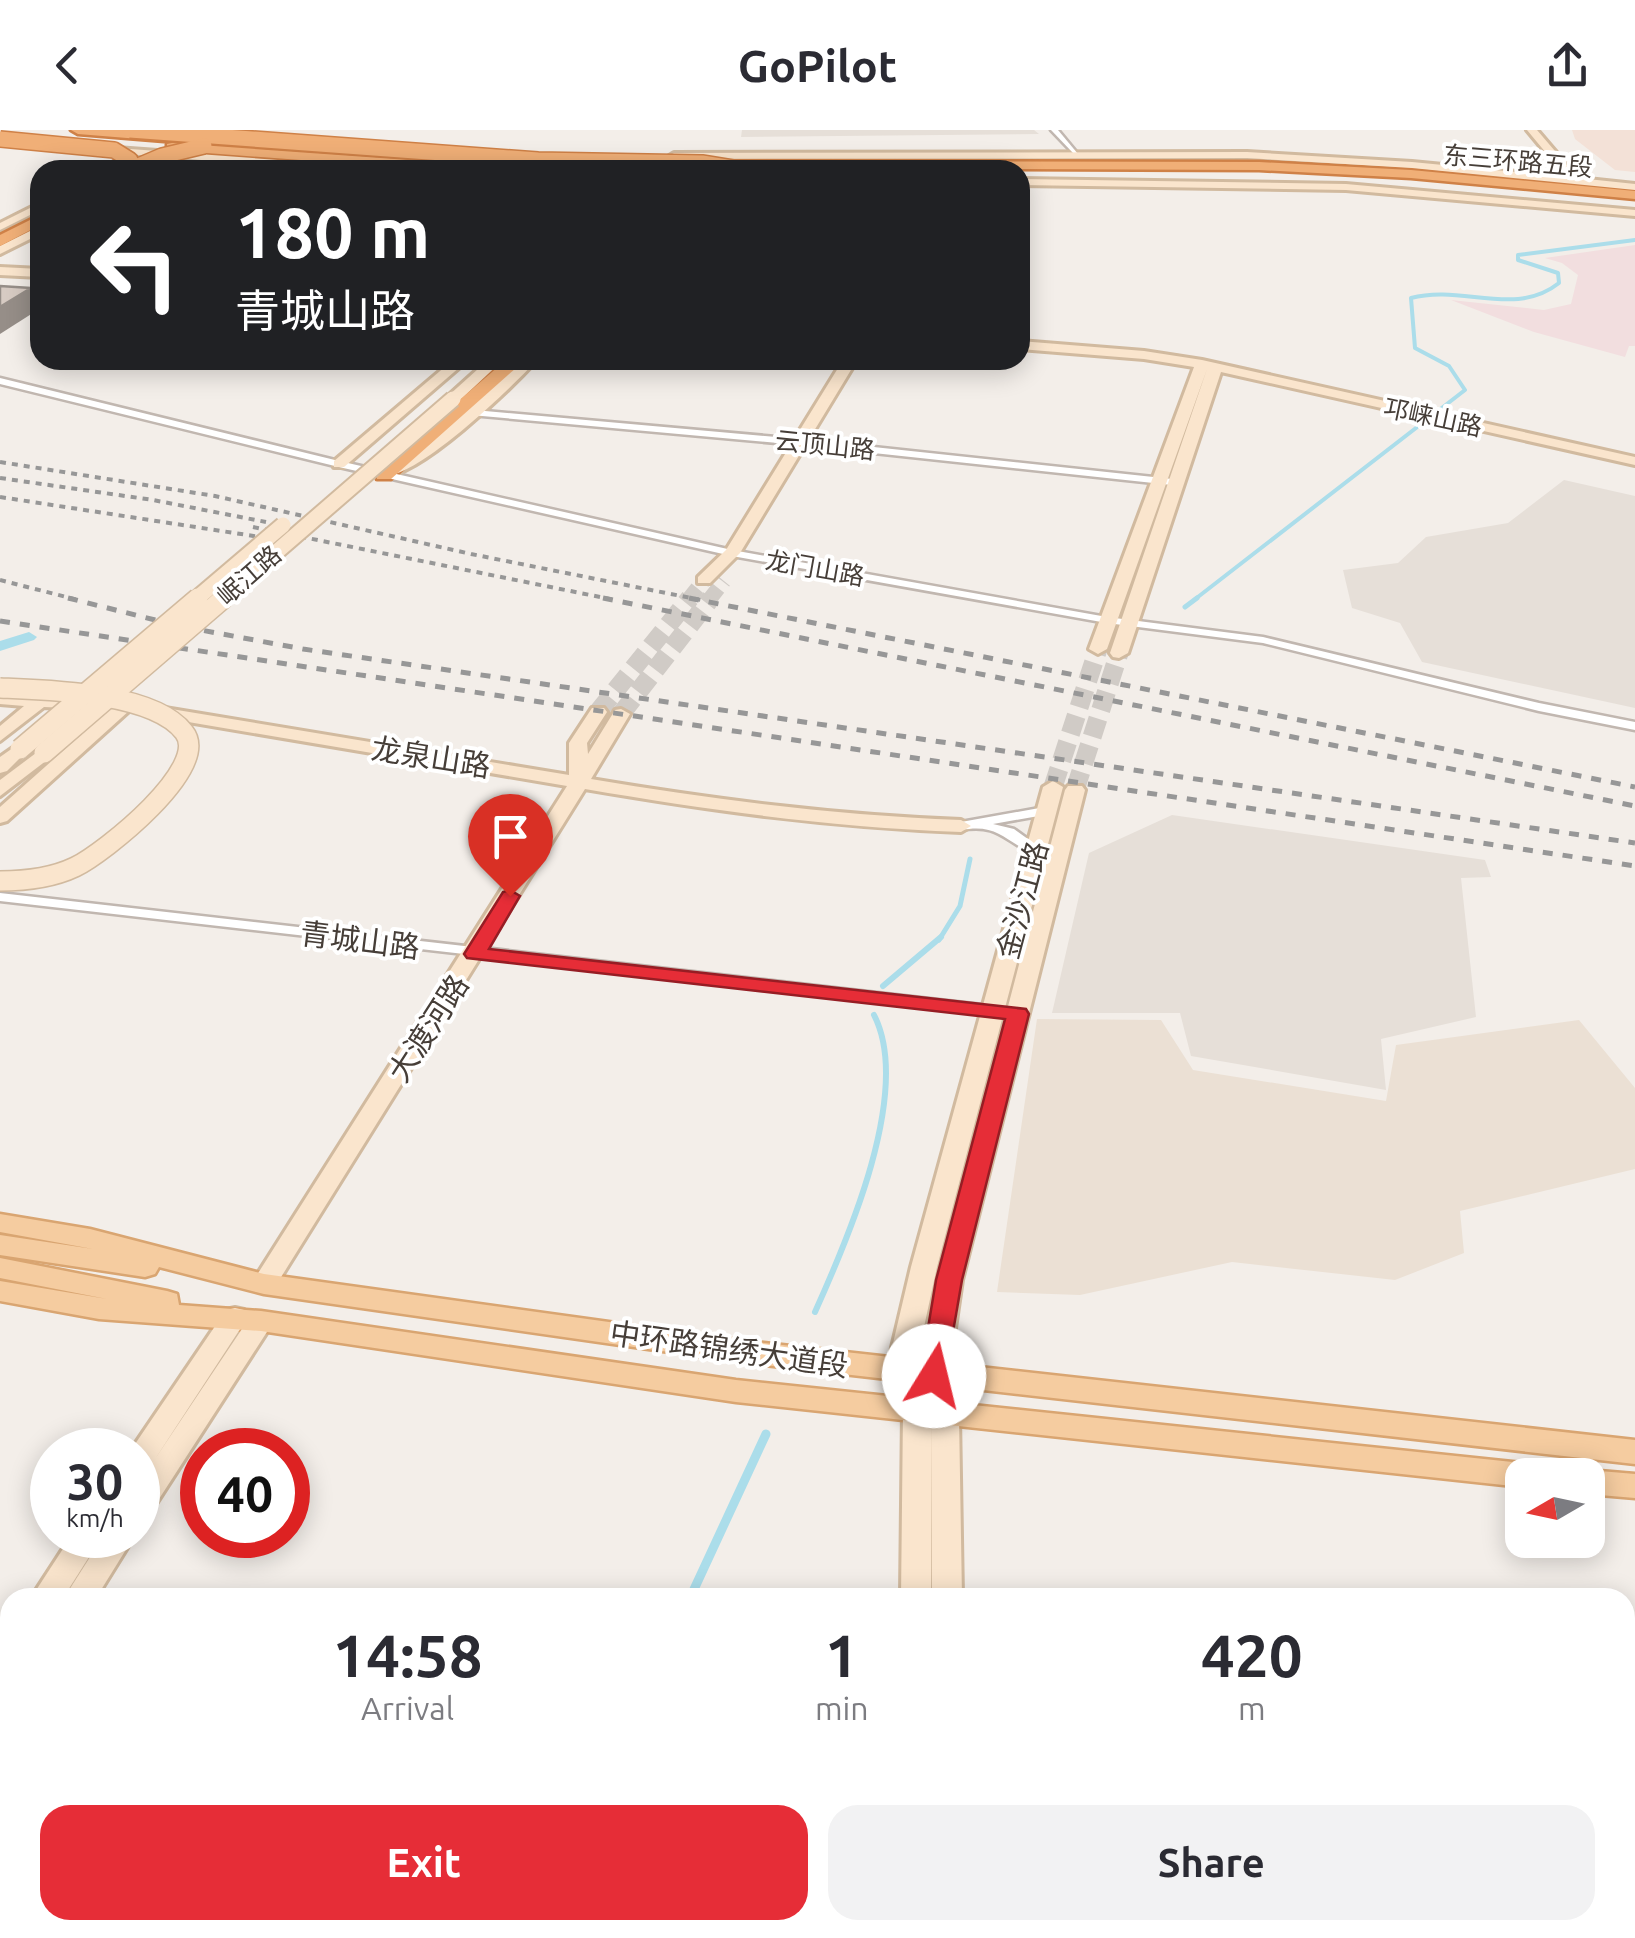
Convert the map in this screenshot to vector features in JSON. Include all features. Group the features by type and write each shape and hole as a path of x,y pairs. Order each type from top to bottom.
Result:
{"highway":[{"name":"东三环路五段","path":"78,130 465,158 545,160"},
{"path":"130,130 538,160"},
{"path":"0,138 286,160"},
{"path":"0,138 114,150 130,160"},
{"path":"151,160 190,148 272,142"},
{"path":"572,158 609,160"},
{"path":"1030,161 1235,160 1406,169 1488,180"},
{"name":"东三环路五段","path":"1030,164 1196,164 1488,180 1635,195"},
{"name":"东三环路五段","path":"1030,177 1265,174 1635,205"},
{"path":"1030,177 1251,179 1555,196"},
{"path":"0,240 30,224"},
{"path":"384,474 505,370"}],"main road":[{"name":"中环路锦绣大道段","path":"0,1223 90,1239 264,1284 900,1372 1635,1449"},
{"path":"0,1244 264,1284"},
{"path":"0,1268 248,1319"},
{"name":"中环路锦绣大道段","path":"0,1291 99,1310 248,1319 736,1391 1505,1473"},
{"path":"1605,1484 1635,1488"}],"street":[{"name":"东三环路五段","path":"177,130 572,158 1248,155 1635,187"},
{"path":"1054,130 1076,153"},
{"path":"1532,130 1575,180"},
{"path":"0,138 239,160"},
{"path":"85,148 112,160"},
{"path":"199,160 210,158"},
{"name":"东三环路五段","path":"1030,177 1346,187 1635,213"},
{"path":"0,227 30,221"},
{"path":"0,251 30,226"},
{"path":"0,268 30,270"},
{"name":"邛崃山路","path":"1030,348 1213,369 1635,461"},
{"path":"1098,649 1213,369"},
{"path":"339,464 451,370"},
{"name":"岷江路","path":"0,767 384,438 452,370"},
{"name":"岷江路","path":"0,790 484,370"},
{"path":"384,474 430,451 519,370"},
{"path":"704,580 732,553 844,370"},
{"name":"龙门山路","path":"0,382 732,553 1107,620 1263,640 1539,708 1635,726"},
{"name":"云顶山路","path":"474,413 799,442 1166,482"},
{"path":"1118,653 1166,482"},
{"path":"724,581 732,553"},
{"path":"0,688 122,702 159,713 188,735 192,748 179,778 80,865 44,878 0,881"},
{"name":"龙泉山路","path":"0,699 124,706 749,811 857,822 992,826 1010,832 1034,850"},
{"path":"0,735 41,700"},
{"path":"0,816 124,706"},
{"name":"大渡河路","path":"264,1284 580,782 578,743 598,712"},
{"path":"580,782 621,714"},
{"path":"961,826 1058,796"},
{"name":"金沙江路","path":"946,1588 931,1414 900,1372 1006,1012 1034,850 1058,796"},
{"name":"金沙江路","path":"917,1588 934,1376 949,1280 1006,1012 1058,796"},
{"name":"青城山路","path":"0,897 1006,1012"},
{"path":"160,1433 248,1319"},
{"path":"160,1470 248,1319"},
{"path":"53,1588 73,1558"},
{"path":"86,1588 105,1558"}],"shaded area":[{"path":"742,130 1034,130 1039,134 741,137"},
{"path":"1572,130 1635,130 1635,172 1615,170 1575,139"},
{"path":"1635,245 1635,346 1629,346 1625,357 1534,332 1451,300 1544,310 1571,304 1578,275 1562,263 1545,258"},
{"path":"1564,480 1635,496 1635,708 1422,662 1400,623 1352,608 1343,570 1398,563 1426,537 1508,523"},
{"path":"1172,815 1485,860 1491,877 1461,878 1476,1017 1381,1039 1386,1090 1191,1056 1180,1013 1052,1013 1089,853"},
{"path":"1037,1019 1161,1020 1193,1070 1386,1101 1396,1045 1579,1020 1635,1088 1635,1169 1460,1211 1464,1253 1395,1280 1232,1262 1080,1295 997,1292"}],"building":[{"path":"0,286 30,288 30,289 0,307"}],"waterway":[{"path":"1194,600 1465,390 1449,366 1415,348 1411,298 1524,298 1559,283 1558,273 1518,260 1518,255 1635,240"},
{"path":"1185,607 1197,598"},
{"path":"0,646 29,637"},
{"path":"941,937 960,906 970,859"},
{"path":"883,986 941,937"},
{"path":"815,1312 858,1207 881,1124 886,1083 884,1047 874,1015"},
{"path":"695,1588 766,1434"}],"tunnel":[{"path":"688,600 704,580"},
{"path":"709,600 724,581"},
{"path":"598,712 690,598"},
{"path":"621,714 711,598"},
{"path":"1053,787 1098,649"},
{"path":"1075,790 1119,653"}],"railway":[{"path":"0,462 215,496 471,554 701,600"},
{"path":"0,478 153,500 266,522"},
{"path":"0,497 267,538"},
{"path":"253,527 615,600"},
{"path":"0,580 78,600"},
{"path":"68,598 179,626 303,649 1635,843"},
{"path":"603,598 1635,806"},
{"path":"689,598 1635,787"},
{"path":"0,621 1635,866"}],"route":[{"path":"510,896 475,954 1018,1014 949,1280 934,1376"}]}
